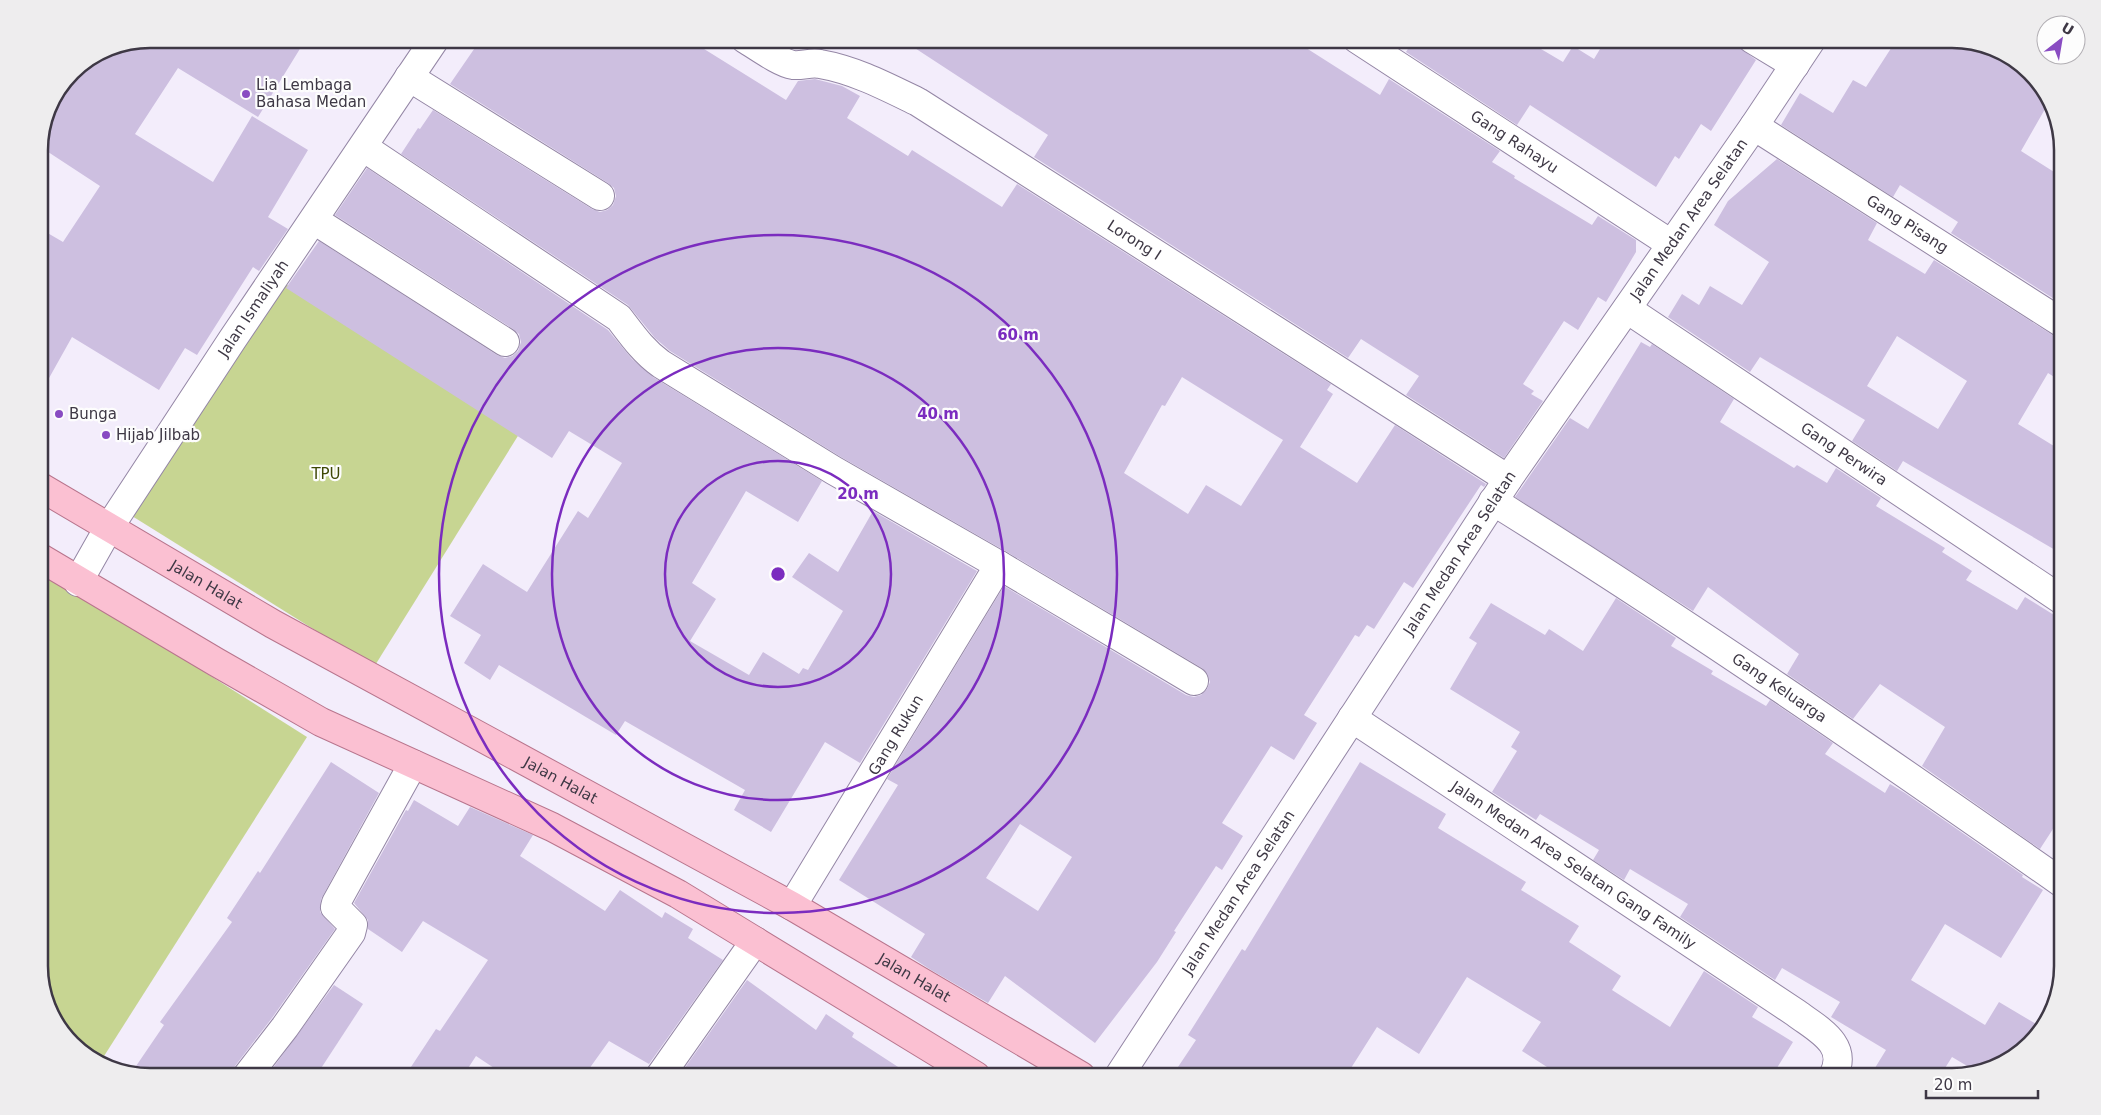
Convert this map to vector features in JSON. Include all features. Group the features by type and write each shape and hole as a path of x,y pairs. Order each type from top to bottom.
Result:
{"main road":[{"name":"Jalan Halat","path":"48,491 273,624 792,906 1067,1068"},
{"path":"48,563 321,722 552,827 678,894 963,1068"}],"street":[{"name":"Jalan Ismaliyah","path":"78,582 108,528 429,48"},
{"name":"Lorong I","path":"759,48 792,65 819,64 872,80 918,102 1500,490"},
{"name":"Gang Rahayu","path":"1371,48 1671,244"},
{"path":"1767,48 1795,65"},
{"name":"Jalan Medan Area Selatan","path":"1124,1068 1500,490 1754,126 1806,48"},
{"path":"409,77 600,196"},
{"name":"Gang Pisang","path":"1754,126 2053,317"},
{"path":"363,146 618,318 648,355 661,364 832,470 999,565 1194,681"},
{"path":"314,220 504,342"},
{"name":"Gang Perwira","path":"1627,309 2054,594"},
{"name":"Gang Keluarga","path":"1500,490 1727,651 1844,730 2054,877"},
{"name":"Gang Rukun","path":"792,906 999,565"},
{"name":"Jalan Medan Area Selatan Gang Family","path":"1352,718 1796,1013 1828,1037 1838,1051 1838,1068"},
{"path":"253,1068 285,1027 351,933 353,925 338,911 335,907 336,903 413,764"},
{"path":"666,1068 755,941"}],"green space":[{"name":"TPU","path":"279,280 521,431 374,667 132,516"},
{"path":"48,573 307,737 104,1057 93,1050 73,1033 65,1022 58,1011 49,985"}],"building":[{"path":"136,48 300,48 258,117 178,68 135,134 213,182 252,116 308,150 268,217 288,229 259,271 253,267 197,355 185,348 159,390 72,337 48,380 48,233 63,242 100,186 48,152 49,130 58,104 77,77 98,61 110,55"},
{"path":"475,48 702,48 786,100 798,81 815,79 842,86 860,96 847,118 908,156 912,150 1002,207 1017,184 1331,384 1327,390 1333,394 1300,447 1357,483 1395,425 1486,484 1484,487 1481,485 1413,588 1404,582 1374,629 1367,625 1359,637 1355,635 1304,715 1317,723 1294,760 1271,746 1222,823 1243,836 1222,870 1216,866 1174,931 1176,932 1157,962 1095,1043 1005,976 988,1003 931,970 911,957 925,934 839,880 898,785 887,779 1004,586 1186,695 1194,697 1201,695 1207,689 1210,682 1207,673 1202,668 1007,552 841,457 670,351 655,338 628,305 401,154 418,128 420,129 433,110 592,209 600,212 607,210 613,205 616,196 614,188 450,84","holes":["1182,377 1283,440 1241,506 1206,485 1188,514 1124,473 1162,405 1165,406","1020,824 1072,857 1038,911 986,878"]},
{"path":"915,48 1306,48 1380,95 1389,79 1500,151 1492,162 1515,176 1514,178 1592,225 1598,216 1636,240 1636,252 1606,302 1598,297 1578,330 1564,321 1523,384 1534,391 1531,394 1543,401 1504,458 1406,395 1419,376 1361,339 1348,358 1034,157 1048,135"},
{"path":"1408,48 1539,48 1563,62 1572,48 1576,48 1594,59 1601,48 1740,48 1756,60 1711,131 1701,124 1679,159 1675,156 1656,187 1530,105 1517,125 1406,52"},
{"path":"1891,48 1965,48 1978,51 1997,58 2019,73 2028,82 2045,109 2021,151 2053,171 2053,298 1951,233 1958,222 1900,185 1893,197 1781,125 1800,93 1833,113 1853,80 1866,87"},
{"path":"1777,159 1877,223 1868,240 1925,274 1934,260 2053,336 2053,376 2048,373 2018,424 2053,446 2053,549 1903,461 1897,471 1852,441 1865,420 1760,357 1750,372 1668,317 1682,294 1699,305 1710,286 1742,305 1769,262 1714,225 1728,201","holes":["1897,336 1967,381 1938,429 1867,386"]},
{"path":"367,168 608,330 632,359 653,377 822,481 798,522 746,491 692,583 716,599 690,641 749,675 763,652 799,674 803,668 808,670 843,611 792,577 809,553 838,572 873,511 977,571 860,763 825,742 771,832 734,810 745,790 625,721 616,735 499,665 490,680 464,663 481,635 450,616 483,564 527,592 578,511 588,518 622,463 569,431 552,458 286,288 319,241 497,355 505,358 512,356 518,351 521,342 519,334 513,329 335,215"},
{"path":"1641,342 1650,347 1652,344 1734,399 1720,422 1794,468 1797,465 1827,483 1836,468 1881,498 1876,506 1945,548 1942,552 1972,571 1966,580 2017,610 2025,597 2054,615 2054,828 2040,849 1922,766 1945,727 1880,684 1853,719 1787,674 1799,654 1708,587 1693,611 1515,497 1570,418 1588,429"},
{"path":"1616,598 1676,638 1671,646 1713,671 1711,674 1766,706 1770,700 1833,743 1825,754 1885,793 1890,784 1905,793 2043,890 2001,958 1945,924 1911,980 1985,1025 1999,1002 2035,1023 2028,1033 2002,1054 1991,1060 1968,1066 1952,1057 1945,1068 1875,1068 1886,1050 1831,1017 1840,1002 1782,968 1775,980 1680,917 1688,904 1630,869 1624,880 1593,860 1599,850 1540,814 1536,820 1492,792 1517,751 1511,747 1520,732 1450,689 1477,643 1469,638 1491,603 1545,635 1549,629 1583,651"},
{"path":"331,762 379,793 321,899 320,912 335,929 234,1068 135,1067 164,1025 160,1022 232,922 227,918 258,871 260,873"},
{"path":"1360,762 1446,814 1438,828 1526,882 1521,890 1579,926 1569,942 1621,976 1612,990 1670,1027 1704,971 1758,1007 1752,1017 1793,1042 1777,1068 1549,1068 1522,1051 1541,1022 1467,977 1419,1054 1377,1027 1351,1068 1177,1068 1196,1040 1188,1035 1242,949 1245,951"},
{"path":"414,800 458,826 470,807 533,835 520,856 605,911 620,890 662,918 665,912 693,929 688,938 723,960 649,1064 609,1041 590,1068 494,1068 476,1056 468,1068 410,1068 436,1029 440,1031 488,960 423,921 402,952 368,929 368,920 354,903 406,810 408,811"},
{"path":"747,980 816,1030 826,1014 854,1033 852,1037 900,1068 685,1068"},
{"path":"334,985 363,1004 321,1068 273,1068"}],"place":[{"name":"Lia Lembaga Bahasa Medan","path":"246,94"},
{"name":"Bunga","path":"59,414"},
{"name":"Hijab Jilbab","path":"106,435"}]}
